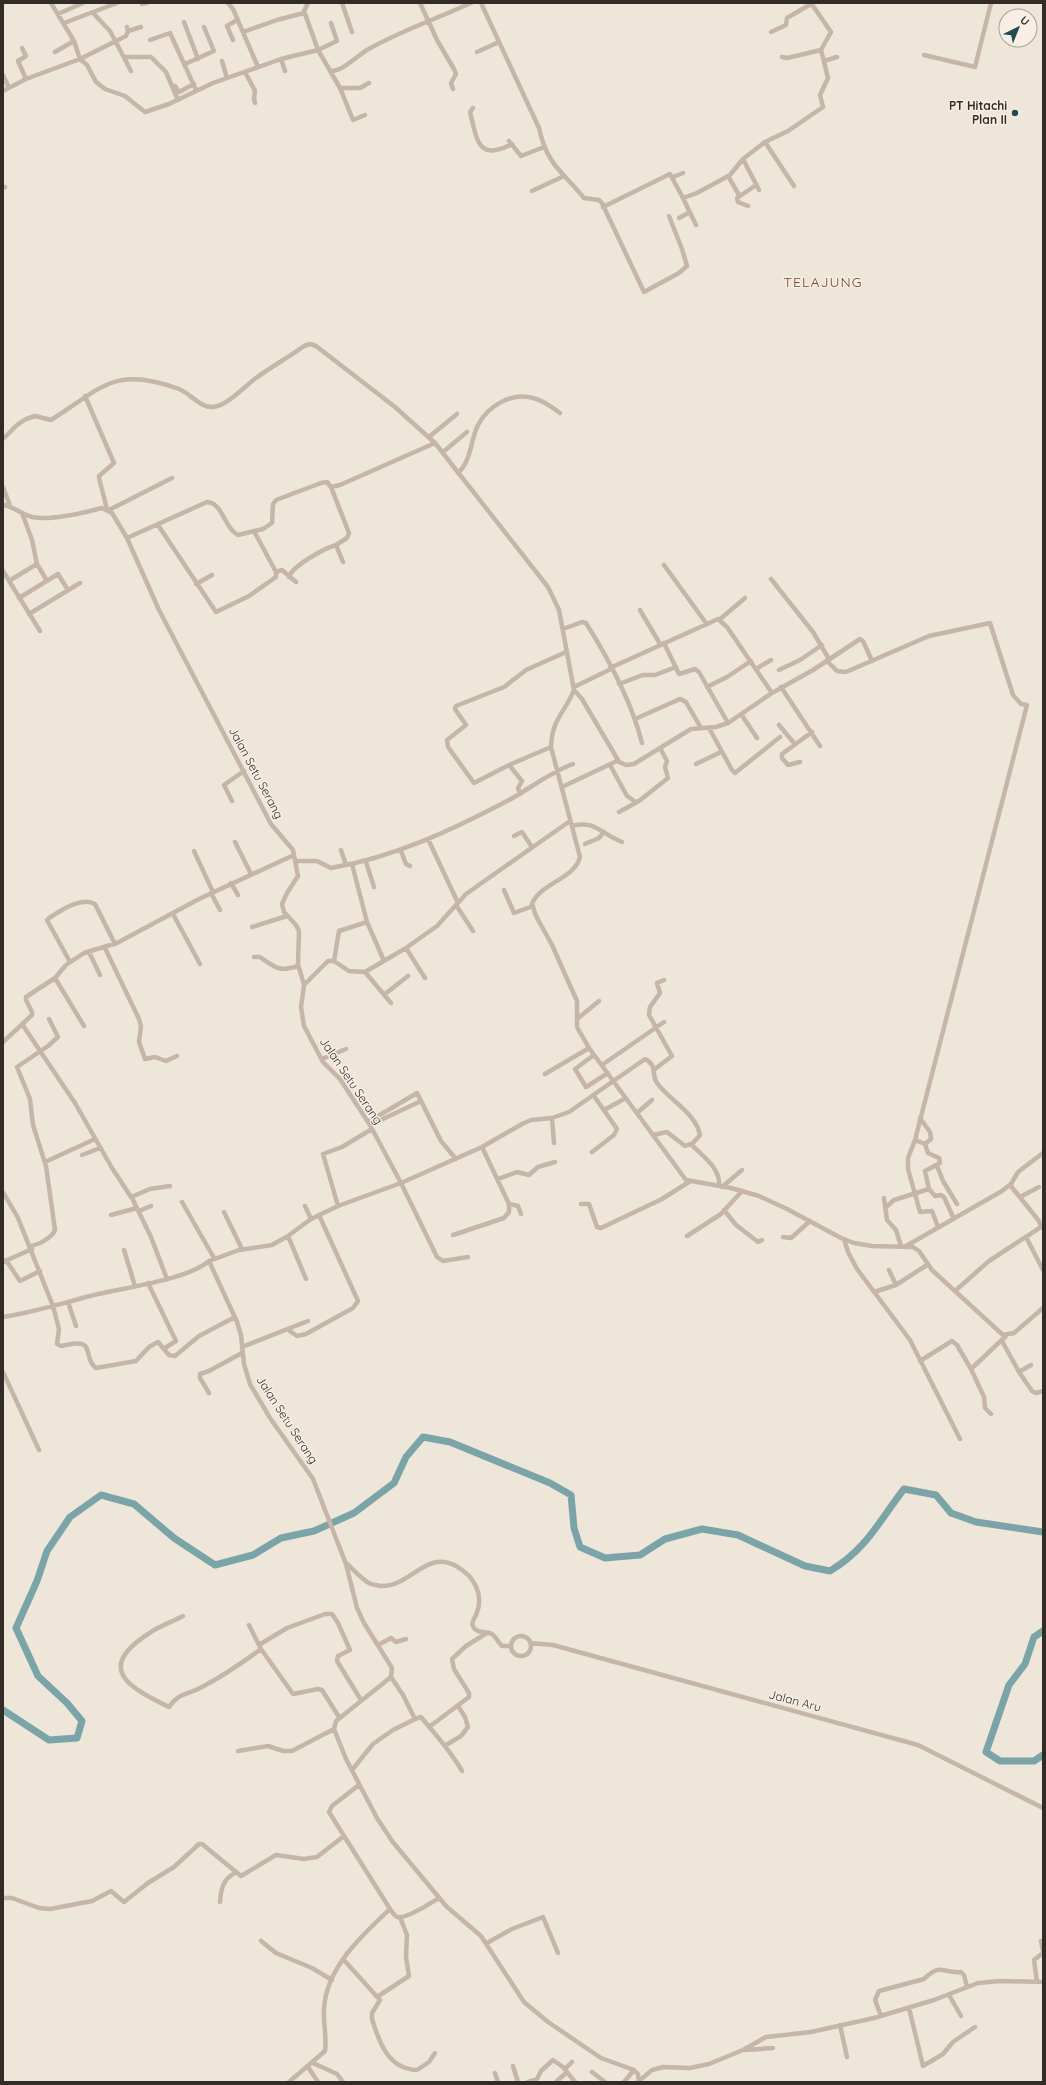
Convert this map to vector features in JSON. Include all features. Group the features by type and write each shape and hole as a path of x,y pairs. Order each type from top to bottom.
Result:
{"street":[{"path":"51,3 74,41 80,59 87,64 96,82 100,86 125,96 145,112 155,110 196,90 227,78 281,59 318,50 337,41 331,23"},
{"path":"58,14 83,3"},
{"path":"64,24 117,3"},
{"path":"228,3 233,9 258,67"},
{"path":"308,3 304,13 318,50 340,88 353,120 364,115"},
{"path":"342,3 352,32"},
{"path":"420,3 456,74 451,83 453,89"},
{"path":"331,71 342,67 385,40 471,3"},
{"path":"481,3 539,128 544,147 549,158 584,198 588,200 599,200 644,292 679,273 687,266 682,248 669,216"},
{"path":"924,55 975,67 991,3"},
{"path":"771,32 786,25 786,19 811,4 831,32 820,50 787,58 782,56"},
{"path":"93,13 116,42 131,71"},
{"path":"243,32 277,20 304,13"},
{"path":"233,40 227,26 237,20"},
{"path":"184,22 198,59"},
{"path":"3,91 26,79 80,59 126,36 127,29 141,26"},
{"path":"185,64 214,51 204,27"},
{"path":"150,40 169,33 196,90"},
{"path":"55,52 74,41"},
{"path":"477,52 500,42"},
{"path":"22,48 26,56 18,61 26,79"},
{"path":"683,198 728,176 743,159 765,142 788,131 824,106 820,97 828,78 820,50"},
{"path":"124,57 151,57 166,72 178,100"},
{"path":"824,61 837,57"},
{"path":"281,59 285,71"},
{"path":"222,61 227,78"},
{"path":"245,72 255,90 255,103"},
{"path":"3,75 9,88"},
{"path":"171,83 174,84 179,92 194,84"},
{"path":"340,88 360,88 369,84"},
{"path":"473,108 470,112 474,128 483,149 487,152 498,152 510,143 521,156 544,147"},
{"path":"765,142 794,186"},
{"path":"738,195 758,187 743,159"},
{"path":"673,177 683,173"},
{"path":"603,207 651,182 670,174 673,177 696,225"},
{"path":"532,191 564,176"},
{"path":"728,176 738,195 738,202 748,206"},
{"path":"679,218 690,212"},
{"path":"3,439 22,421 35,416 51,420 85,396 109,384 132,378 140,378 180,389 203,404 213,407 226,402 256,378 304,346 310,344 316,346 395,407 435,443 548,587 559,610 574,689 582,699 618,760 626,765 632,765 686,731 709,728 728,723 781,687 828,660 860,639 864,643 872,661"},
{"name":"Jalan Setu Serang","path":"85,396 114,463 98,478 108,509 127,538 159,610 244,771 270,824 291,847 294,855 298,876 282,904 283,910 296,925 299,931 298,966 304,985 301,1007 302,1021 328,1069 340,1079 370,1125 401,1183 437,1257 443,1261 468,1257"},
{"path":"458,473 466,464 478,426 495,405 511,399 527,397 537,399 560,413"},
{"path":"429,437 457,414"},
{"path":"443,452 467,432"},
{"path":"331,487 340,485 435,443"},
{"path":"3,505 10,506 22,514 45,518 102,508 108,509 172,478"},
{"path":"127,538 207,502 213,503 217,507 238,535 254,531 268,527 272,523 273,504 276,500 326,482 331,487 350,534 336,545 326,549 299,566 291,572 289,577"},
{"path":"3,487 10,506"},
{"path":"22,514 32,540 37,564 47,581"},
{"path":"158,525 216,612 261,588 275,578 276,572 254,531"},
{"path":"336,545 343,562"},
{"path":"9,581 37,564"},
{"path":"664,565 706,623"},
{"path":"276,572 282,570 296,582"},
{"path":"3,572 40,631"},
{"path":"19,598 58,574 68,590"},
{"path":"196,584 212,575"},
{"path":"771,579 822,644 828,660 835,670 842,673 849,672 929,636 990,622 1013,694 1017,700 1027,704 915,1140 908,1158 909,1175 920,1212 932,1212 938,1227"},
{"path":"29,614 80,583"},
{"path":"745,598 719,620 706,623 610,668 574,689 555,723 551,746 571,823 579,847 579,861 565,875 540,893 534,900 533,906 577,1002 577,1020 580,1034 680,1174 689,1182 720,1186 742,1191 773,1202 844,1239 872,1246 913,1247 919,1251 927,1265 999,1332 1006,1336"},
{"path":"640,610 680,674 696,670 728,723"},
{"path":"719,620 727,627 772,693"},
{"path":"563,629 582,622 586,623 619,684 635,719 642,742"},
{"path":"779,670 800,660 822,644"},
{"path":"551,746 476,782 472,782 447,743 450,736 466,726 455,707 504,687 526,670 566,652"},
{"path":"756,669 771,660"},
{"path":"707,687 751,662"},
{"path":"619,684 643,675 655,675 676,667"},
{"path":"781,687 820,746"},
{"path":"635,719 680,699 686,702 700,728"},
{"path":"741,714 757,738"},
{"path":"779,724 794,743"},
{"path":"709,728 735,773 780,737"},
{"path":"800,762 788,765 781,757 783,752 794,743 812,732"},
{"path":"619,812 636,802 668,778 665,767 667,761 660,748"},
{"path":"696,764 722,752"},
{"path":"562,788 618,760"},
{"path":"296,861 317,861 331,868 366,862 401,851 472,819 520,794 557,770 573,764"},
{"path":"509,765 522,780 518,788 520,794"},
{"path":"610,765 627,796 636,802"},
{"path":"232,801 224,785 244,771"},
{"path":"304,985 328,961 334,961 348,971 365,972 406,948 437,926 457,904 477,886 532,847 571,823 588,824 622,842"},
{"path":"514,836 522,832 532,847"},
{"path":"585,844 599,838 604,832"},
{"path":"428,839 457,904 473,931"},
{"path":"235,842 251,874"},
{"path":"341,850 346,865"},
{"path":"194,851 220,910"},
{"path":"401,851 406,864 410,866"},
{"path":"3,1042 32,1014 26,998 55,978 70,962 89,952 115,944 212,892 294,855"},
{"path":"366,862 374,886"},
{"path":"352,864 367,922 384,961"},
{"path":"231,883 238,895"},
{"path":"504,890 514,914 533,906"},
{"path":"70,962 47,920 71,905 88,902 95,904 115,944"},
{"path":"173,914 200,964"},
{"path":"252,927 287,916"},
{"path":"334,961 339,931 367,922"},
{"path":"105,948 139,1019 141,1026 139,1042 145,1059 156,1057 166,1061 177,1056"},
{"path":"406,948 425,978"},
{"path":"89,952 100,975"},
{"path":"254,957 260,956 267,963 282,970 298,966"},
{"path":"365,972 391,1003"},
{"path":"384,994 408,976"},
{"path":"55,978 84,1026"},
{"path":"655,1069 672,1055 655,1028 649,1015 653,1002 660,993 657,983 664,980"},
{"path":"577,1020 599,1001"},
{"path":"40,1271 20,1281 5,1261 36,1245 53,1234 55,1230 45,1162 33,1125 30,1099 16,1068 40,1052 59,1036 49,1018"},
{"path":"602,1065 664,1022"},
{"path":"22,1024 75,1103 100,1148 138,1209 167,1279"},
{"path":"545,1074 589,1048"},
{"path":"322,1059 346,1049"},
{"path":"594,1055 575,1069 586,1087 589,1088 608,1073"},
{"path":"3,1317 35,1311 167,1279 204,1265 214,1258 242,1249 272,1245 288,1236 311,1219 338,1206 401,1183 456,1159 482,1147 531,1120 552,1118 569,1112 646,1059 655,1069 656,1082 687,1114 699,1130 699,1138 691,1144 683,1145 667,1132 653,1135"},
{"path":"338,1206 323,1154 342,1147 417,1092 441,1141 456,1159"},
{"path":"592,1152 617,1131 594,1096"},
{"path":"604,1110 626,1098"},
{"path":"637,1113 652,1100"},
{"path":"370,1125 419,1102"},
{"path":"552,1118 554,1143"},
{"path":"920,1118 930,1132 931,1139 925,1144"},
{"path":"45,1162 95,1139"},
{"path":"915,1140 925,1144 928,1153 936,1156 940,1161 940,1165 929,1167 925,1171 929,1189 935,1196 941,1195 944,1197 954,1219"},
{"path":"691,1144 718,1174 720,1186"},
{"path":"453,1235 504,1218 509,1212 509,1204 482,1147"},
{"path":"82,1155 100,1148"},
{"path":"903,1246 954,1219 1010,1185 1018,1172 1043,1153"},
{"path":"498,1179 517,1172 529,1175 538,1167 555,1162"},
{"path":"937,1166 945,1185 957,1204"},
{"path":"720,1186 742,1170"},
{"path":"581,1204 589,1204 597,1227 601,1228 662,1199 689,1182"},
{"path":"955,1290 989,1261 1042,1228 1039,1221 1010,1185"},
{"path":"131,1197 150,1189 170,1186"},
{"path":"1020,1197 1039,1187"},
{"path":"885,1208 894,1200 929,1189"},
{"path":"687,1236 724,1210 742,1191"},
{"path":"3,1192 18,1218 31,1247 53,1306 58,1329 58,1344 61,1346 75,1342 83,1344 88,1349 92,1363 96,1368 136,1361 156,1342 160,1343 171,1356 175,1356 200,1336 235,1317"},
{"path":"884,1198 888,1220 896,1230 903,1246"},
{"path":"182,1202 214,1258"},
{"path":"509,1204 518,1206 521,1214"},
{"path":"112,1215 151,1206"},
{"path":"305,1206 311,1219"},
{"path":"724,1210 742,1230 758,1242 762,1240"},
{"path":"224,1212 242,1249"},
{"path":"287,1329 296,1336 306,1334 353,1308 358,1302 318,1215"},
{"path":"783,1237 791,1238 810,1221"},
{"path":"288,1236 306,1279"},
{"path":"1026,1237 1043,1270"},
{"path":"844,1239 853,1262 907,1335 960,1439"},
{"path":"124,1250 135,1286"},
{"name":"Jalan Setu Serang","path":"209,1261 235,1317 242,1347 244,1364 250,1384 270,1418 305,1465 322,1502 345,1562 357,1608 391,1665 393,1671 391,1677"},
{"path":"874,1292 896,1285 927,1265"},
{"path":"889,1270 896,1285"},
{"path":"148,1283 176,1341 165,1348"},
{"path":"68,1302 76,1326"},
{"path":"971,1369 1006,1336 1014,1333 1043,1308"},
{"path":"242,1347 308,1321"},
{"path":"920,1361 952,1341 958,1345 984,1396 985,1408 991,1414"},
{"path":"1002,1341 1019,1372 1032,1391 1043,1391"},
{"path":"209,1393 200,1378 200,1374 209,1371 242,1353"},
{"path":"1019,1372 1031,1365"},
{"path":"4,1375 39,1450"},
{"path":"345,1562 370,1584 386,1586 398,1582 431,1562 442,1561 456,1566 468,1575 478,1591 479,1607 472,1623 473,1627 478,1631 492,1634 502,1646 511,1646"},
{"path":"183,1616 157,1628 138,1641 124,1655 120,1663 121,1673 132,1687 169,1708 179,1695 200,1688 228,1672 287,1628 320,1616 332,1614 338,1623 350,1650 338,1656 337,1661 361,1700"},
{"path":"248,1625 260,1647 293,1694 318,1689 322,1690 340,1717"},
{"path":"430,1727 469,1697 469,1692 454,1669 452,1659 466,1646 487,1633"},
{"path":"518,1636 524,1636 530,1643 530,1650 522,1656 513,1652 511,1646 513,1640 518,1636"},
{"path":"378,1645 391,1638 396,1642 406,1639"},
{"name":"Jalan Aru","path":"530,1643 553,1645 929,1748 1043,1808"},
{"path":"238,1751 268,1746 282,1751 292,1751 334,1729 340,1717 391,1677 404,1696 415,1719"},
{"path":"446,1745 461,1736 468,1727 466,1717 458,1706"},
{"path":"352,1770 373,1744 393,1730 420,1716 434,1734 446,1745 462,1771"},
{"path":"334,1729 359,1785 392,1841 455,1916 481,1936 487,1943 516,1992 532,2009 602,2058 634,2070 638,2074 639,2081 657,2068 701,2066 743,2050 766,2037 811,2032 881,2016 988,1981 1043,1982"},
{"path":"359,1785 332,1806 329,1812 390,1909 396,1916 400,1917 407,1935 406,1957 409,1976 377,1997"},
{"path":"3,1898 12,1898 39,1908 50,1909 92,1901 111,1891 121,1900 126,1901 148,1883 174,1867 199,1844 202,1844 235,1873 243,1876 276,1855 313,1859 323,1854 344,1836"},
{"path":"220,1902 221,1889 228,1876 235,1873"},
{"path":"400,1917 419,1910 439,1898"},
{"path":"289,2082 313,2063 325,2051 324,2007 326,1996 342,1959 356,1942 390,1909"},
{"path":"487,1943 512,1929 544,1917 558,1953"},
{"path":"261,1941 276,1953 312,1968 332,1980"},
{"path":"1037,1982 1034,1960 1043,1952 1041,1941"},
{"path":"342,1959 380,2002 372,2013 372,2019 383,2050 388,2058 402,2066 417,2070 430,2062 435,2054"},
{"path":"881,2016 875,2000 879,1991 924,1979 929,1972 943,1969 954,1973 961,1972 964,1975 967,1987"},
{"path":"949,1995 961,2016"},
{"path":"909,2008 923,2066 943,2054 953,2042 974,2027"},
{"path":"840,2025 847,2057"},
{"path":"743,2050 773,2048"},
{"path":"528,2082 536,2081 541,2071 553,2060 557,2061 574,2082"},
{"path":"557,2081 572,2062"},
{"path":"313,2063 337,2074 343,2082"},
{"path":"512,2066 518,2082"},
{"path":"308,2067 318,2082"},
{"path":"624,2082 634,2070"},
{"path":"592,2072 601,2081"},
{"path":"495,2073 498,2082"}],"waterway":[{"path":"3,1710 49,1740 77,1738 82,1721 67,1703 38,1676 16,1628 37,1581 47,1551 70,1517 101,1495 134,1504 174,1538 215,1565 253,1555 281,1538 314,1531 354,1513 394,1483 406,1457 423,1437 450,1442 550,1483 571,1495 574,1528 580,1547 605,1558 640,1555 665,1539 702,1529 738,1535 805,1566 830,1571 843,1562 863,1544 872,1534 904,1489 936,1495 951,1513 976,1522 1043,1532"},
{"path":"1043,1631 1034,1637 1025,1664 1009,1685 986,1752 1000,1761 1034,1761 1043,1755"}],"place":[{"name":"PT Hitachi Plan II","path":"1015,113"}],"district":[{"name":"TELAJUNG","path":"823,282"}]}
